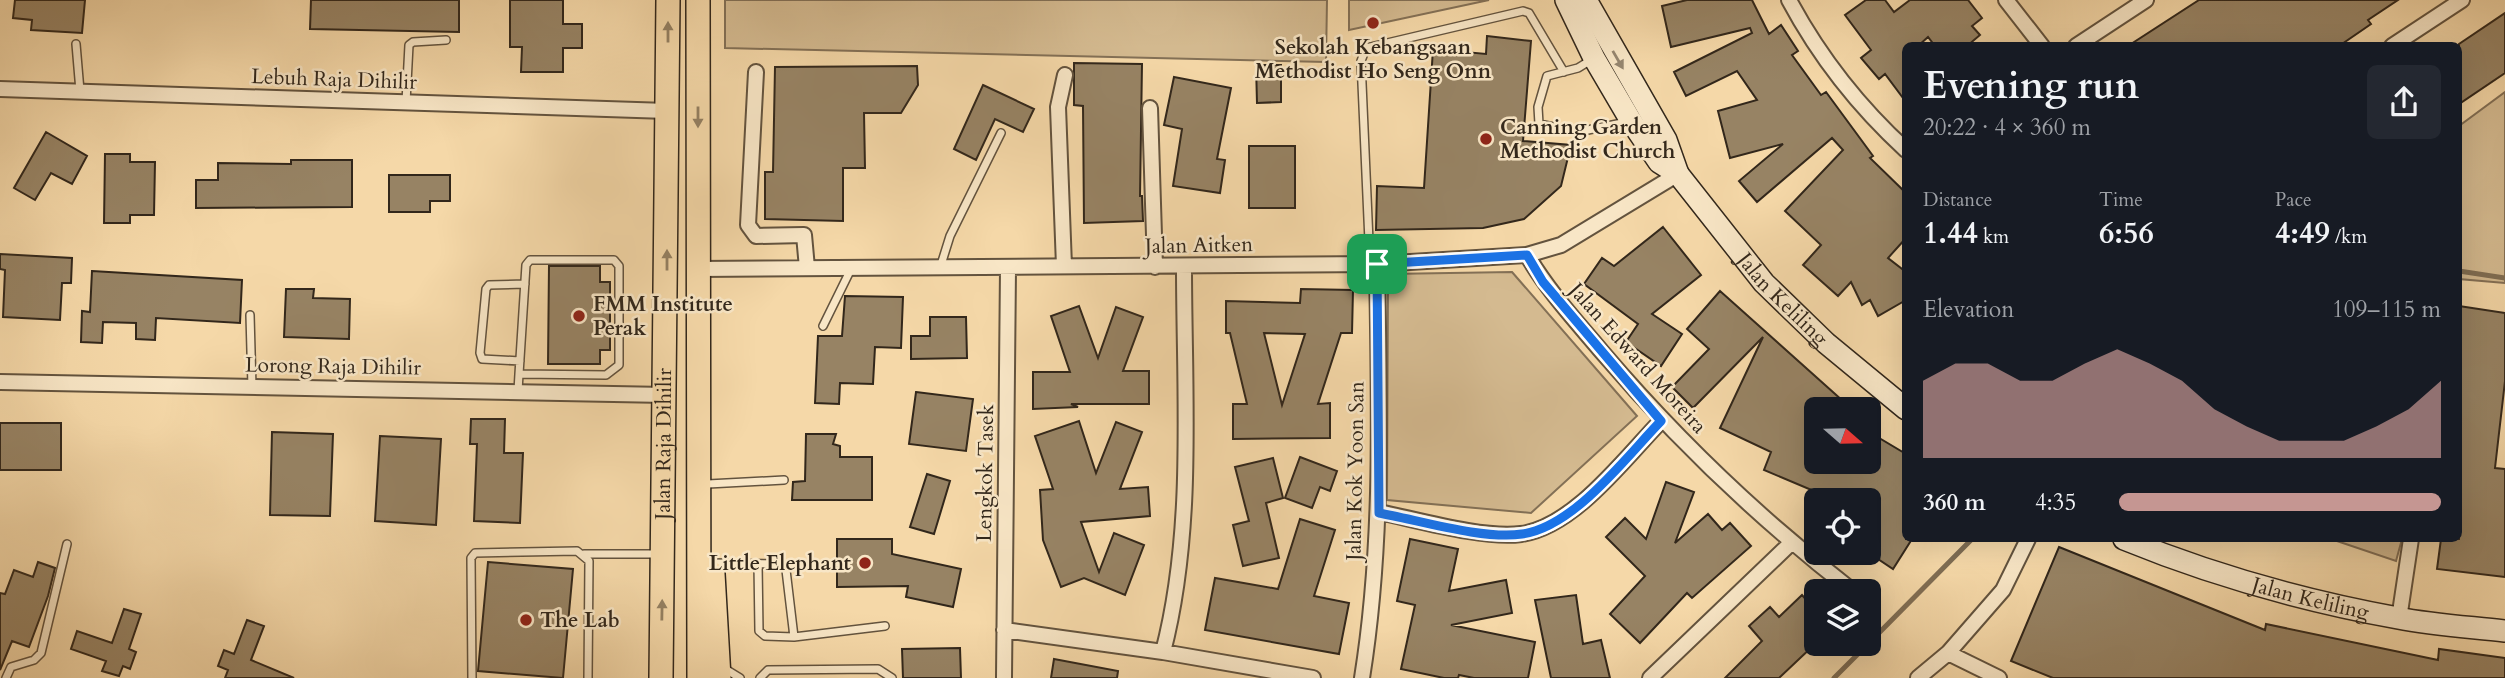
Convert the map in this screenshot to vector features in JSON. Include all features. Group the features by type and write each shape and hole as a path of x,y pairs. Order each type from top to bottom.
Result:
{"main road":[{"name":"Jalan Raja Dihilir","path":"660,678 666,395 668,0"},
{"name":"Jalan Raja Dihilir","path":"698,0 699,326 720,675"},
{"name":"Jalan Keliling","path":"1566,0 1594,58 1659,162 1678,174 1764,283 1826,343 1902,406"},
{"name":"Jalan Keliling","path":"1586,0 1672,151 1678,174"},
{"path":"699,326 720,675"},
{"name":"Jalan Keliling","path":"2131,542 2180,562 2399,619 2505,631"}],"street":[{"path":"1789,0 1803,26 1872,118 1902,146"},
{"path":"2006,0 2039,42"},
{"path":"2082,42 2146,0"},
{"path":"2398,42 2462,0"},
{"path":"756,72 748,225 756,236 804,235 807,268"},
{"path":"1064,267 1058,107 1065,75"},
{"name":"Lebuh Raja Dihilir","path":"0,89 667,111"},
{"path":"1150,108 1154,267"},
{"name":"Jalan Aitken","path":"698,269 1008,269 1373,264 1527,255 1561,245 1678,174"},
{"name":"Jalan Edward Moreira","path":"1527,255 1543,282 1661,421 1791,543 1837,579"},
{"name":"Jalan Kok Yoon San","path":"1362,678 1373,607 1379,513 1373,264"},
{"path":"1163,652 1176,604 1183,553 1184,267"},
{"name":"Lengkok Tasek","path":"1004,678 1008,269"},
{"name":"Lorong Raja Dihilir","path":"0,382 666,395"},
{"path":"1379,513 1496,535 1522,534 1546,527 1574,509 1661,421"},
{"path":"1918,678 1948,653 2003,590 2027,542"},
{"path":"2399,619 2410,542"},
{"path":"1650,678 1791,543"},
{"path":"1004,630 1163,652 1312,678"},
{"path":"1948,653 1999,678"}],"lane":[{"path":"1373,264 1361,61 1366,48 1523,10 1529,13 1563,72"},
{"path":"406,102 409,45 413,42 446,40"},
{"path":"76,44 80,91"},
{"path":"1594,58 1578,68 1547,76 1538,107 1539,124 1578,132 1631,121"},
{"path":"940,268 950,236 1001,133"},
{"path":"518,391 519,374 525,284 526,265 530,260 614,260 619,266 619,365 606,375 519,374"},
{"path":"823,326 851,268"},
{"path":"520,361 482,359 481,353 486,289 489,285 525,284"},
{"path":"250,315 252,387"},
{"path":"708,484 784,480"},
{"path":"6,678 11,667 34,660 41,653 67,544"},
{"path":"472,678 471,558 475,553 577,551 584,554 663,554"},
{"path":"584,554 589,561 587,678"},
{"path":"712,563 782,564 786,570 794,636"},
{"path":"758,564 759,631 765,636 794,636 885,626"},
{"path":"760,678 768,670 878,669 892,678"}],"shaded area":[{"path":"725,0 1327,0 1326,62 725,48"},
{"path":"1349,0 1489,0 1349,30"},
{"path":"2505,92 2505,283 2462,279 2462,124"},
{"path":"1512,272 1637,416 1531,513 1387,500 1388,274"},
{"path":"2340,542 2401,542 2396,561"}],"building":[{"path":"15,0 85,0 82,33 31,30 32,20 13,18"},
{"path":"311,0 459,0 459,32 310,29"},
{"path":"510,0 563,0 563,24 582,24 582,48 563,48 563,72 521,72 522,47 510,47"},
{"path":"1687,0 1752,0 1769,34 1781,25 1798,51 1792,55 1821,95 1826,92 1873,156 1870,158 1902,189 1902,242 1888,258 1902,269 1902,302 1878,316 1870,300 1862,305 1851,282 1838,296 1803,265 1821,245 1785,211 1843,150 1832,138 1757,202 1739,181 1783,144 1730,158 1718,111 1757,100 1737,71 1686,96 1674,72 1752,33 1750,28 1671,47 1662,6"},
{"path":"1866,0 1885,0 1894,12 1910,0 1968,0 1982,18 1972,26 1980,35 1972,42 1932,42 1928,37 1922,42 1902,42 1902,97 1885,74 1879,79 1861,58 1871,50 1845,15"},
{"path":"2199,0 2398,0 2368,20 2371,24 2345,42 2134,42"},
{"path":"2505,13 2505,73 2462,102 2462,42"},
{"path":"1487,36 1531,41 1523,141 1571,145 1561,186 1524,219 1483,228 1376,230 1377,186 1424,188 1433,49 1486,54"},
{"path":"1074,63 1142,64 1140,196 1143,221 1084,223 1083,106 1074,105"},
{"path":"1256,65 1281,65 1281,102 1257,103"},
{"path":"917,66 918,85 901,113 864,113 865,168 843,168 843,221 765,219 765,172 773,172 775,67"},
{"path":"1174,77 1231,88 1217,159 1225,160 1220,193 1173,186 1182,129 1164,125"},
{"path":"983,85 1034,109 1023,132 995,119 976,160 954,149"},
{"path":"46,132 87,156 72,184 51,173 35,200 14,188"},
{"path":"1249,146 1295,146 1295,208 1249,208"},
{"path":"105,154 130,154 130,162 155,162 154,215 130,215 130,223 104,223"},
{"path":"291,160 352,160 352,207 196,208 196,180 218,180 218,163 291,164"},
{"path":"389,175 450,175 450,201 430,201 430,212 389,212"},
{"path":"1663,227 1701,275 1652,314 1682,334 1661,366 1626,342 1638,324 1584,284 1602,258 1614,266"},
{"path":"0,254 72,258 71,283 62,283 60,320 3,317 5,270 0,269"},
{"name":"FMM Institute Perak","path":"549,266 600,266 600,282 610,282 610,350 600,350 600,364 548,364"},
{"path":"92,271 242,280 240,323 156,318 155,340 136,339 136,323 103,322 102,343 81,342 82,311 90,312"},
{"path":"286,289 314,289 313,298 350,299 349,339 284,337"},
{"path":"1301,289 1353,290 1352,333 1341,333 1318,404 1330,403 1330,438 1233,439 1233,404 1247,404 1230,333 1226,333 1226,301 1300,303","holes":["1264,333 1305,334 1282,405"]},
{"path":"1720,291 1838,397 1804,397 1804,474 1881,474 1881,439 1902,452 1902,542 1910,542 1893,569 1881,561 1881,488 1807,488 1764,470 1771,452 1720,428 1763,337 1693,408 1672,387 1709,349 1687,329"},
{"path":"845,296 903,297 901,348 875,347 873,384 840,383 839,404 815,403 818,336 842,336"},
{"path":"1079,306 1098,358 1116,307 1143,317 1123,371 1149,371 1149,404 1071,404 1078,407 1033,409 1033,372 1070,372 1051,316"},
{"path":"2462,306 2505,313 2505,381 2495,468 2505,469 2505,577 2437,569 2441,542 2462,542"},
{"path":"930,317 966,317 967,358 911,359 911,336 930,336"},
{"path":"916,392 973,399 966,451 909,444"},
{"path":"471,419 505,419 504,453 523,453 520,523 474,521 477,444 470,444"},
{"path":"1079,421 1096,473 1116,422 1142,432 1120,489 1148,487 1150,516 1081,522 1099,572 1114,533 1144,545 1125,595 1084,578 1061,587 1043,540 1040,490 1053,489 1035,436"},
{"path":"0,423 61,423 61,470 0,470"},
{"path":"272,432 333,434 330,516 270,515"},
{"path":"806,434 836,434 833,444 840,446 840,457 872,457 872,500 792,500 793,482 805,481"},
{"path":"380,436 441,439 436,525 375,521"},
{"path":"1300,457 1337,471 1330,491 1320,487 1312,508 1285,498"},
{"path":"1273,458 1283,498 1266,503 1279,558 1243,566 1233,525 1249,521 1235,467"},
{"path":"927,474 950,481 934,534 910,527"},
{"path":"1666,482 1694,492 1675,543 1708,514 1722,530 1730,523 1751,546 1692,598 1687,593 1640,643 1610,614 1645,576 1606,537 1625,518 1646,539"},
{"path":"1300,519 1335,530 1314,596 1349,603 1339,654 1205,630 1215,578 1278,589"},
{"path":"837,539 892,539 892,554 961,569 953,607 906,597 908,586 837,587"},
{"path":"1410,539 1458,549 1449,591 1506,580 1512,613 1451,625 1535,642 1528,678 1474,678 1459,675 1458,678 1444,678 1401,669 1415,605 1397,601"},
{"path":"2059,547 2265,630 2266,624 2438,660 2439,649 2505,658 2505,678 2053,678 2011,661"},
{"path":"38,562 55,568 48,596 29,647 12,641 0,670 0,593 5,594 14,570 33,577"},
{"name":"The Lab","path":"488,562 573,569 563,678 478,671"},
{"path":"1576,595 1583,644 1601,640 1610,678 1551,678 1535,600"},
{"path":"1802,595 1804,597 1804,654 1779,678 1725,678 1762,641 1749,626 1770,607 1779,617"},
{"path":"124,609 141,614 129,649 136,652 130,669 123,666 119,676 102,671 106,661 71,649 77,631 112,643"},
{"path":"247,620 264,626 251,660 294,678 225,678 228,670 218,666 224,650 234,654"},
{"path":"960,648 961,678 903,678 902,649"},
{"path":"1054,659 1118,671 1117,678 1051,678"}],"waterway":[{"path":"2462,271 2505,278"},
{"path":"1881,631 1969,542"},
{"path":"1834,678 1856,656"}],"place":[{"name":"Sekolah Kebangsaan Methodist Ho Seng Onn","path":"1373,23"},
{"name":"Canning Garden Methodist Church","path":"1486,139"},
{"name":"FMM Institute Perak","path":"579,316"},
{"name":"Little Elephant","path":"865,563"},
{"name":"The Lab","path":"526,620"}],"route":[{"path":"1527,255 1543,282 1661,421 1574,509 1546,527 1522,534 1496,535 1379,513 1377,264 1527,255"}]}
